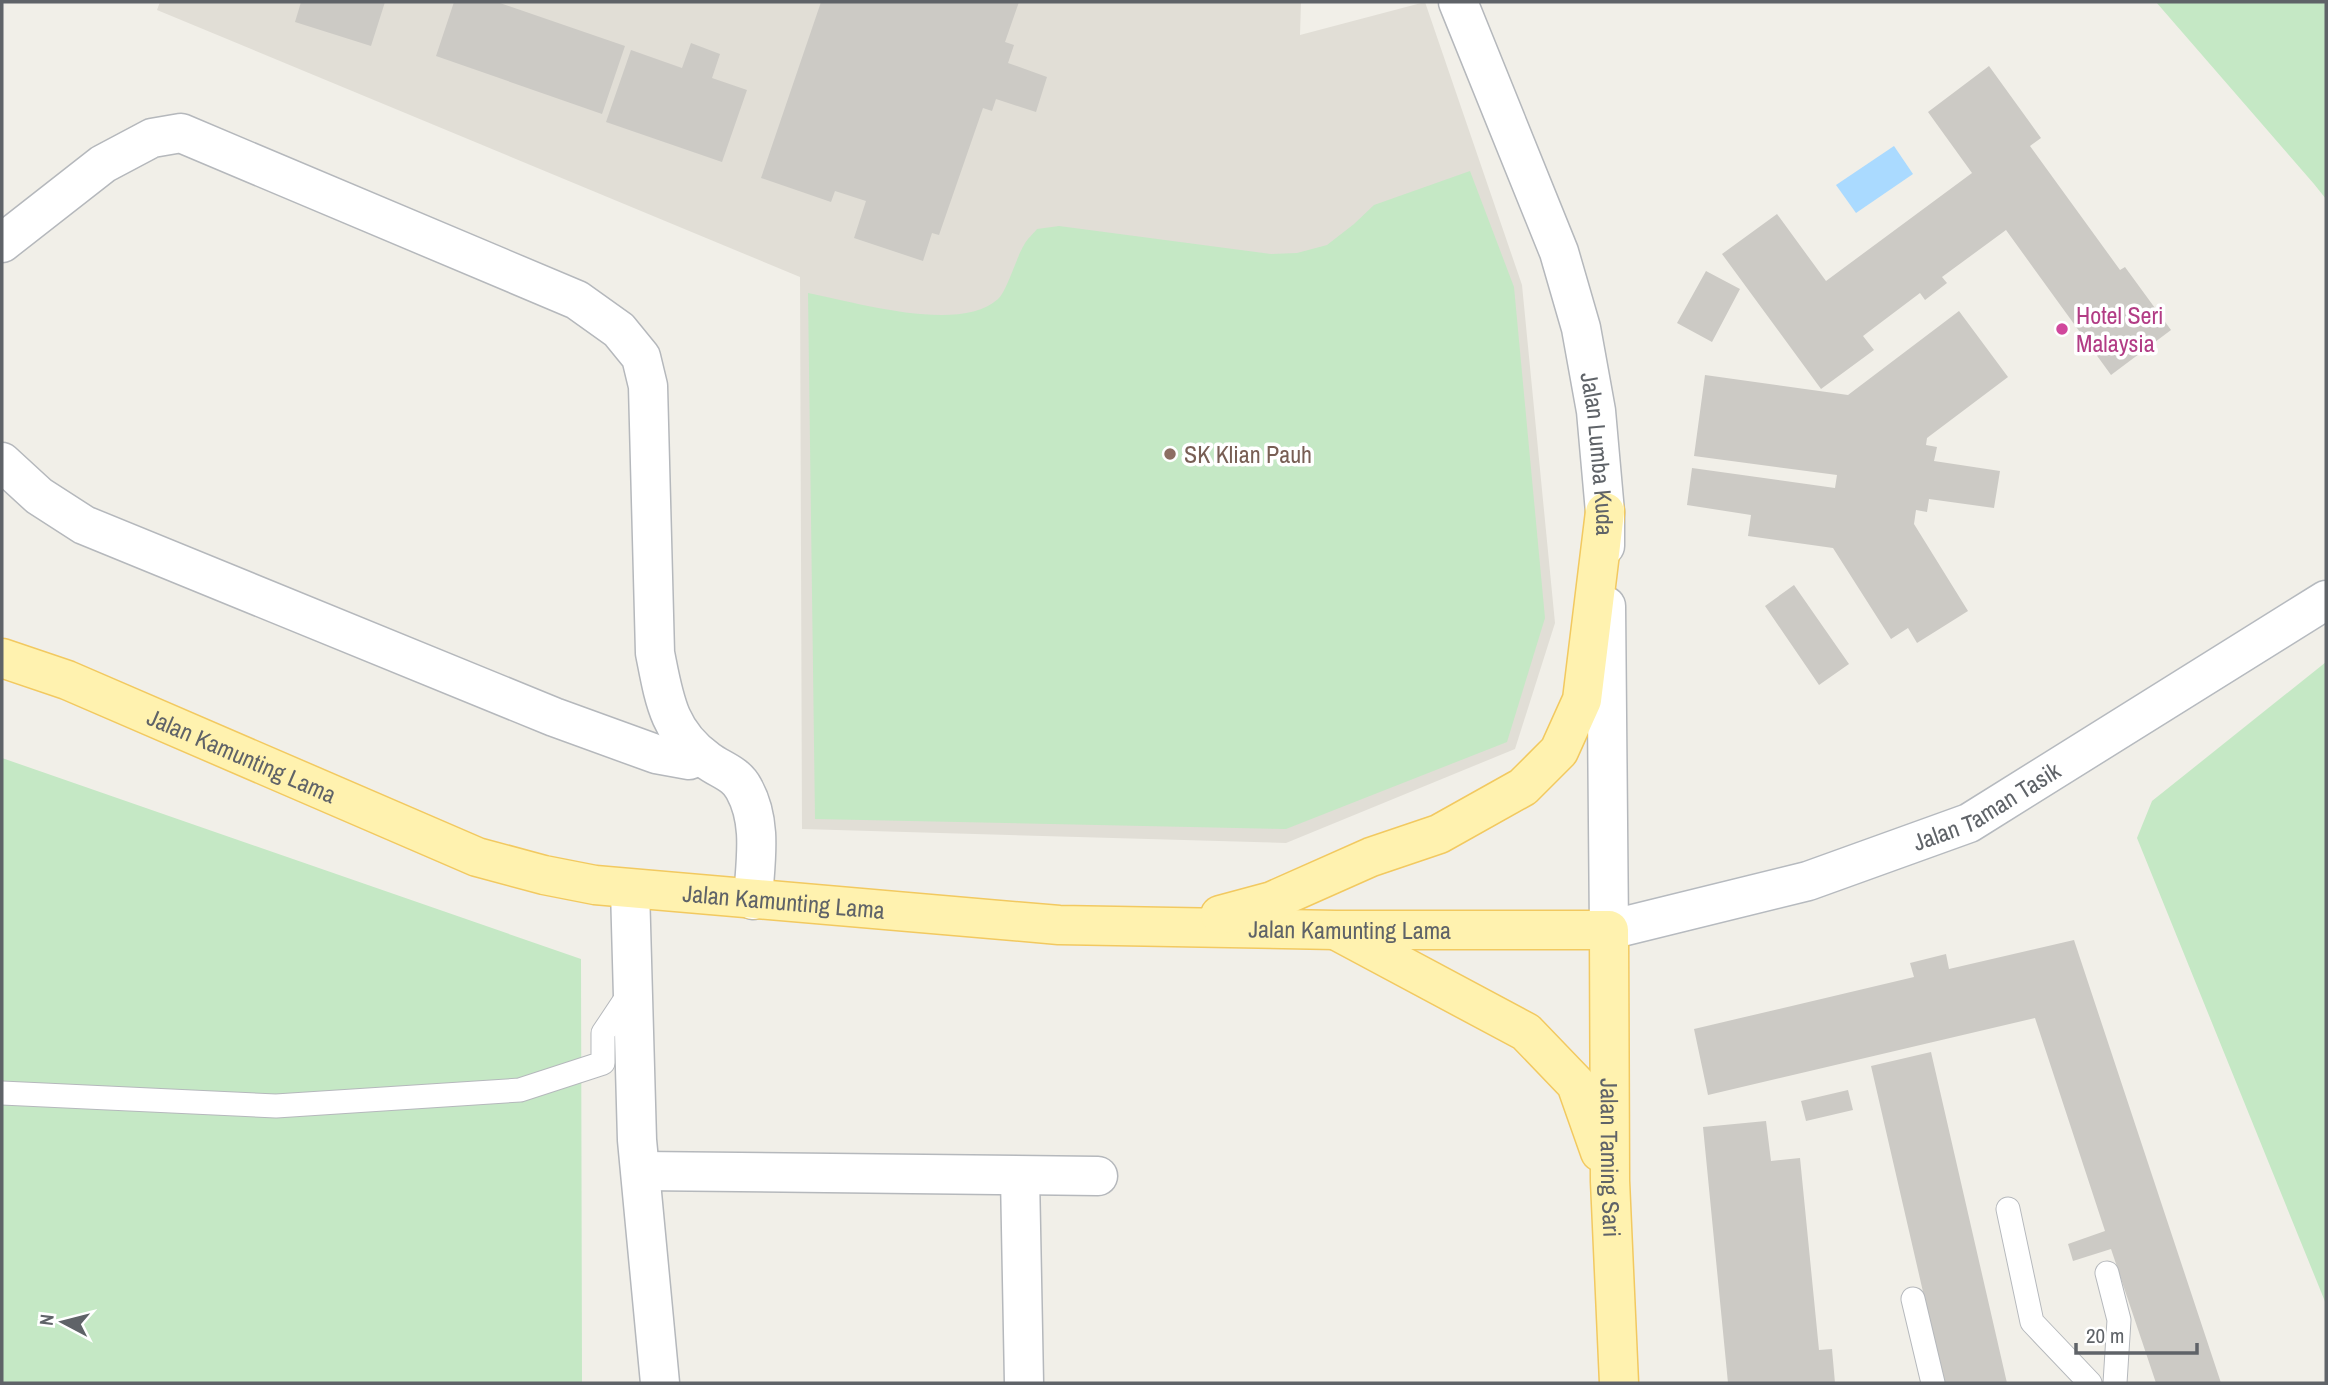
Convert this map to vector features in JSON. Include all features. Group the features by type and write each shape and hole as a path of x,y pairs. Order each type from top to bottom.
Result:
{"main road":[{"path":"1177,926 1272,901 1371,858 1439,834 1524,787 1559,751 1582,700 1605,512"},
{"name":"Jalan Kamunting Lama","path":"2,658 67,680 477,857 544,875 630,889 1059,925 1336,930 1609,930"},
{"path":"1336,930 1526,1032 1576,1084 1610,1181"},
{"name":"Jalan Taming Sari","path":"1609,930 1610,1181 1619,1383"}],"street":[{"name":"Jalan Lumba Kuda","path":"1458,2 1559,252 1581,328 1597,411 1605,512 1609,930"},
{"path":"2,243 103,164 152,138 181,133 577,300 619,330 642,357 648,386 655,653 663,696 673,724 685,742 708,762 732,774 744,787 757,836 753,900"},
{"path":"2,462 39,496 84,524 554,717 656,754 688,760 700,755"},
{"name":"Jalan Taman Tasik","path":"1609,930 1808,881 1969,823 2326,600"},
{"path":"630,889 637,1140 660,1383"},
{"path":"641,1171 1098,1176"},
{"path":"1020,1176 1024,1383"}],"lane":[{"path":"2,1093 276,1106 520,1090 603,1063 603,1033 632,988"},
{"path":"2008,1209 2032,1322 2090,1383"},
{"path":"2107,1273 2119,1320 2115,1383"},
{"path":"1913,1299 1933,1383"}],"shaded area":[{"name":"SK Klian Pauh","path":"160,2 1301,2 1300,35 1425,2 1522,285 1555,623 1515,749 1286,843 802,829 800,277 157,10"}],"green space":[{"path":"2156,2 2326,2 2326,199 2314,184"},
{"path":"1470,171 1514,287 1545,618 1507,742 1286,829 815,819 808,293 879,308 934,315 959,314 981,309 1001,295 1024,245 1037,229 1059,226 1271,254 1297,253 1327,245 1374,205"},
{"path":"2326,662 2326,1304 2137,838 2152,801"},
{"path":"2,758 581,959 582,1383 2,1383"}],"water":[{"path":"1894,146 1913,174 1856,213 1836,185"}],"building":[{"path":"301,2 385,2 371,46 295,22"},
{"path":"454,2 497,2 625,46 602,114 436,56"},
{"path":"821,2 1019,2 1005,42 1014,45 1008,63 1047,77 1036,112 996,99 992,111 983,108 939,235 932,233 923,261 854,238 866,201 835,191 831,202 761,178"},
{"path":"691,43 720,54 712,78 747,90 722,162 606,122 631,50 682,68"},
{"path":"1989,66 2041,138 2030,146 2120,270 2125,267 2171,330 2111,375 2006,230 1942,277 1947,283 1925,300 1920,293 1863,336 1874,350 1821,389 1722,254 1777,214 1826,281 1972,173 1928,112"},
{"path":"1706,271 1740,289 1712,342 1677,323"},
{"path":"1959,311 2008,377 1927,438 1926,445 1937,447 1934,461 2000,471 1994,508 1929,499 1927,512 1916,510 1914,524 1968,611 1917,643 1908,628 1891,639 1833,548 1748,536 1751,515 1687,505 1692,468 1835,488 1837,475 1694,456 1705,375 1848,395"},
{"path":"1794,585 1849,664 1819,685 1765,606"},
{"path":"2074,940 2221,1383 2156,1383 2111,1249 2073,1261 2068,1244 2105,1231 2035,1018 1708,1095 1694,1029 1914,977 1910,963 1946,954 1949,969"},
{"path":"1931,1052 2007,1383 1944,1383 1871,1066"},
{"path":"1848,1090 1853,1110 1806,1121 1801,1101"},
{"path":"1766,1121 1771,1161 1800,1158 1819,1350 1832,1349 1835,1383 1728,1383 1703,1127"}],"place":[{"name":"Hotel Seri Malaysia","path":"2062,329"},
{"name":"SK Klian Pauh","path":"1170,454"}]}
